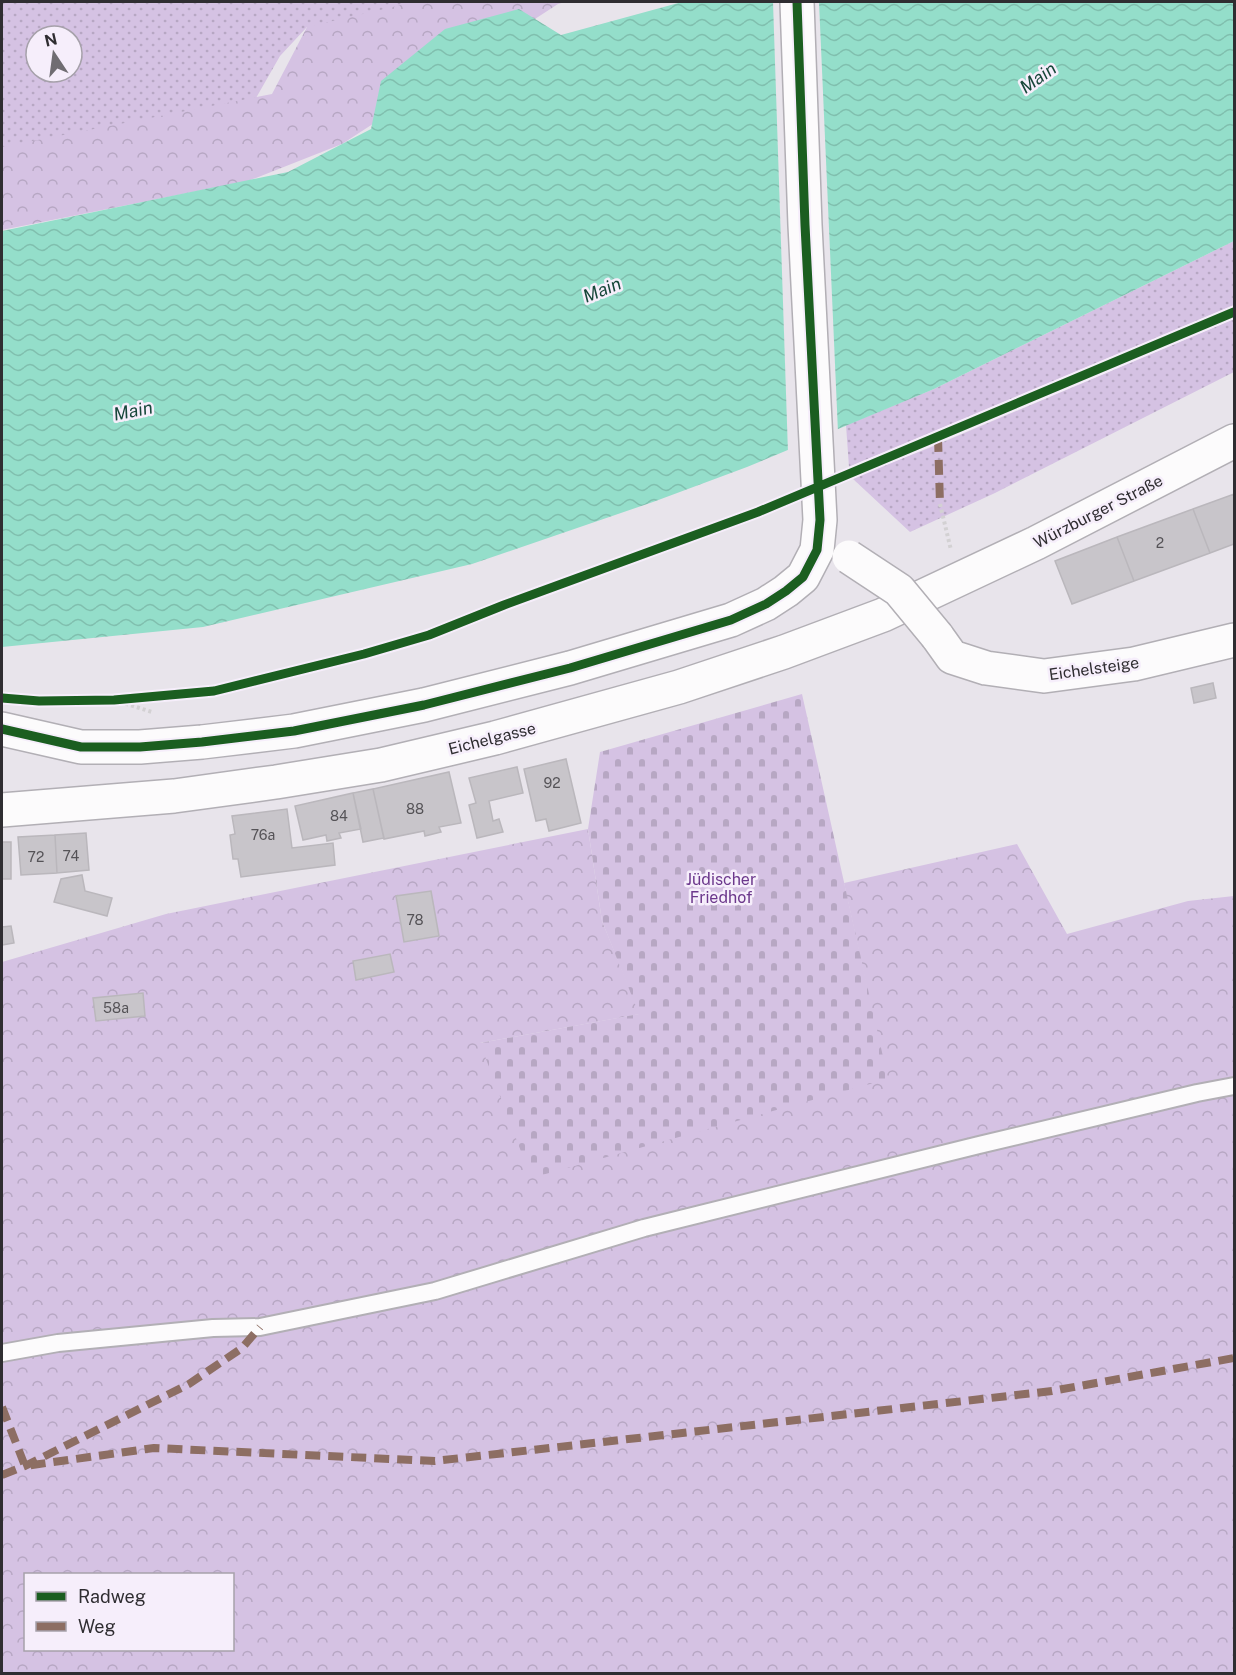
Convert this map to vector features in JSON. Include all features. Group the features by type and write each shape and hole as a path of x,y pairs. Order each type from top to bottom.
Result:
{"street":[{"path":"2,729 81,747 140,747 294,731 424,705 570,668 732,620 766,604 802,577 819,535 796,2"},
{"name":"Würzburger Straße","path":"957,568 1036,543 1234,441"},
{"name":"Eichelsteige","path":"819,535 899,590 952,657 986,668 1044,676 1134,664 1234,640"},
{"name":"Eichelgasse","path":"2,810 174,796 276,782 381,765 495,738 679,687 784,652 884,615 957,568"}],"lane":[{"path":"2,1353 58,1343 213,1328 260,1327 435,1291 644,1228 990,1142 1234,1086"}],"path":[{"path":"940,504 957,568"}],"green space":[{"path":"2,2 414,2 407,17 348,30 307,27 280,56 244,119 2,172"},
{"path":"414,2 565,2 558,4 342,144 248,181 2,230 2,147 272,94 307,27"},
{"path":"1234,241 1234,305 849,467 846,425 934,389"},
{"path":"1234,319 1234,372 995,493 910,532 852,478 929,448"},
{"name":"Jüdischer Friedhof","path":"802,694 888,1079 531,1178 480,1043 639,1014 602,921 588,829 600,752"},
{"path":"588,829 602,921 640,1014 480,1043 887,1079 844,883 1017,844 1067,934 1188,901 1234,896 1234,1673 2,1674 2,962 166,914"}],"water":[{"name":"Main","path":"682,2 1234,2 1234,241 934,389 747,467 472,564 203,627 2,647 2,231 288,172 371,129 381,81 445,29 519,9 561,35"}],"pier":[{"path":"773,2 819,2 838,432 788,453"}],"building":[{"path":"1234,494 1234,544 1210,553 1193,509"},
{"path":"1193,509 1210,553 1134,581 1117,537"},
{"path":"1117,537 1134,581 1072,604 1055,561"},
{"path":"1213,683 1216,698 1194,703 1191,688"},
{"path":"566,759 581,823 549,831 546,819 536,821 524,769"},
{"path":"517,767 523,793 489,801 493,821 499,819 503,832 477,838 469,805 476,803 469,778"},
{"path":"449,772 461,823 439,827 441,832 425,836 424,831 384,839 373,789"},
{"path":"373,789 384,838 363,842 353,793"},
{"path":"353,793 361,829 339,833 341,838 327,841 326,835 303,840 295,806"},
{"path":"287,809 292,848 333,843 335,865 241,877 238,859 233,859 230,835 235,834 232,816"},
{"path":"86,833 89,870 57,873 55,835"},
{"path":"55,835 57,873 21,875 18,837"},
{"path":"2,842 11,842 11,879 2,879"},
{"path":"82,875 85,891 112,898 107,916 54,902 61,879"},
{"path":"431,891 439,936 404,942 396,896"},
{"path":"11,926 14,943 2,945 2,927"},
{"path":"390,954 394,972 356,980 353,961"},
{"path":"143,993 145,1016 96,1021 93,998"}],"marked path":[{"path":"938,437 940,504"},
{"path":"2,1475 25,1466 189,1384 242,1348 260,1327"},
{"path":"2,1407 25,1466 154,1448 435,1461 1052,1391 1234,1358"}],"cycle path":[{"path":"2,729 81,747 140,747 294,731 424,705 570,668 731,620 766,604 803,577 817,550 820,520 805,225 797,2"},
{"path":"2,698 39,701 114,700 214,691 364,654 429,635 504,605 758,512 1234,312"}]}
